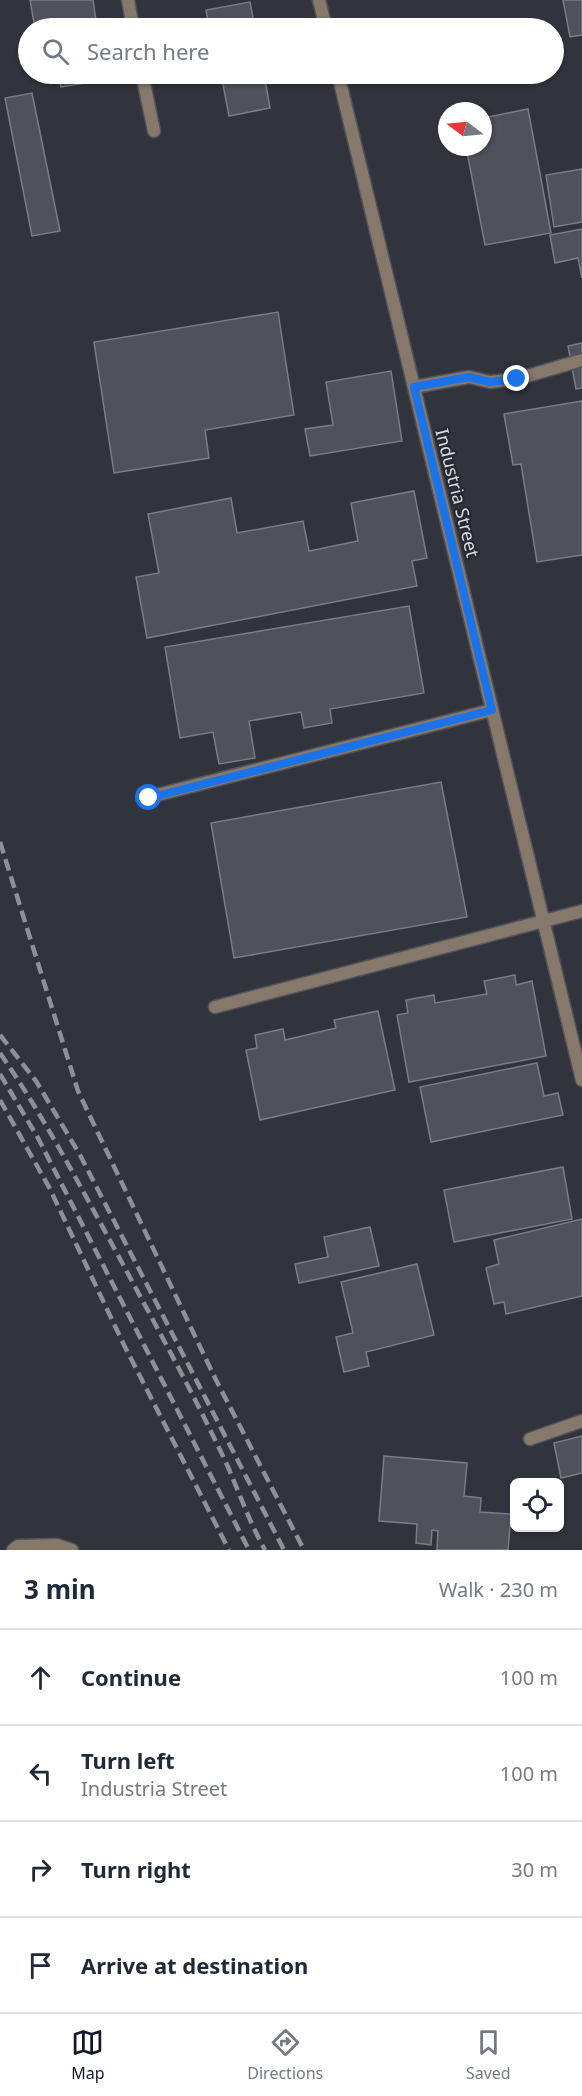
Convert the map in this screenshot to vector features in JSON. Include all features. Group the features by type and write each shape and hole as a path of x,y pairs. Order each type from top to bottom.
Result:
{"lane":[{"path":"128,0 132,18"},
{"path":"320,0 324,18"},
{"path":"144,84 154,131"},
{"name":"Industria Street","path":"340,84 582,1080"},
{"path":"414,387 469,377 490,382 517,379 582,360"},
{"path":"149,798 492,710"},
{"path":"215,1006 582,911"},
{"path":"530,1439 582,1421"},
{"path":"13,1550 18,1546 57,1545 72,1550"}],"building":[{"path":"30,0 93,0 96,18 33,18"},
{"path":"563,0 582,0 582,35 570,37"},
{"path":"250,2 253,18 207,18 206,10"},
{"path":"61,84 80,84 61,87"},
{"path":"223,84 266,84 270,108 229,116"},
{"path":"32,93 60,231 32,236 5,98"},
{"path":"528,109 551,233 485,245 468,156 492,156 492,116"},
{"path":"582,169 582,222 554,227 546,175"},
{"path":"582,229 582,278 578,258 555,263 550,235"},
{"path":"278,312 294,415 205,430 209,458 114,473 94,342"},
{"path":"582,343 582,388 576,389 568,346"},
{"path":"391,371 402,441 310,456 305,429 333,425 326,382"},
{"path":"582,401 582,555 537,562 521,464 513,465 504,414"},
{"path":"414,491 427,558 412,561 417,586 147,638 136,577 159,573 148,514 231,498 237,533 303,521 309,551 358,541 351,503"},
{"path":"409,606 424,693 330,709 332,723 304,728 301,712 249,721 255,758 219,764 213,732 180,738 165,647"},
{"path":"441,782 467,917 234,958 211,823"},
{"path":"515,975 516,985 532,981 546,1056 409,1082 397,1015 408,1013 406,1000 434,995 435,1003 487,994 484,981"},
{"path":"378,1011 395,1090 260,1120 246,1050 257,1048 255,1035 283,1029 285,1040 336,1028 334,1020"},
{"path":"537,1063 544,1096 558,1093 563,1115 431,1142 420,1087"},
{"path":"563,1167 572,1219 454,1242 444,1190"},
{"path":"582,1219 582,1296 506,1314 504,1302 494,1304 486,1268 499,1264 494,1240"},
{"path":"370,1227 379,1266 299,1283 295,1264 328,1257 324,1237"},
{"path":"417,1264 434,1335 366,1352 369,1366 344,1372 336,1337 353,1333 341,1282"},
{"path":"582,1436 582,1473 561,1478 554,1443"},
{"path":"384,1456 467,1463 464,1496 481,1498 480,1512 510,1514 508,1550 437,1550 438,1531 432,1530 431,1545 416,1543 417,1524 379,1521"}],"railway":[{"path":"0,842 78,1091 215,1378 304,1550"},
{"path":"0,1035 36,1081 80,1155 284,1550"},
{"path":"0,1053 62,1154 161,1335 215,1440 265,1550"},
{"path":"0,1074 38,1138 249,1550"},
{"path":"0,1100 50,1189 124,1345 229,1550"}],"route":[{"path":"149,798 492,710 414,387 469,377 490,382 517,379"}]}
